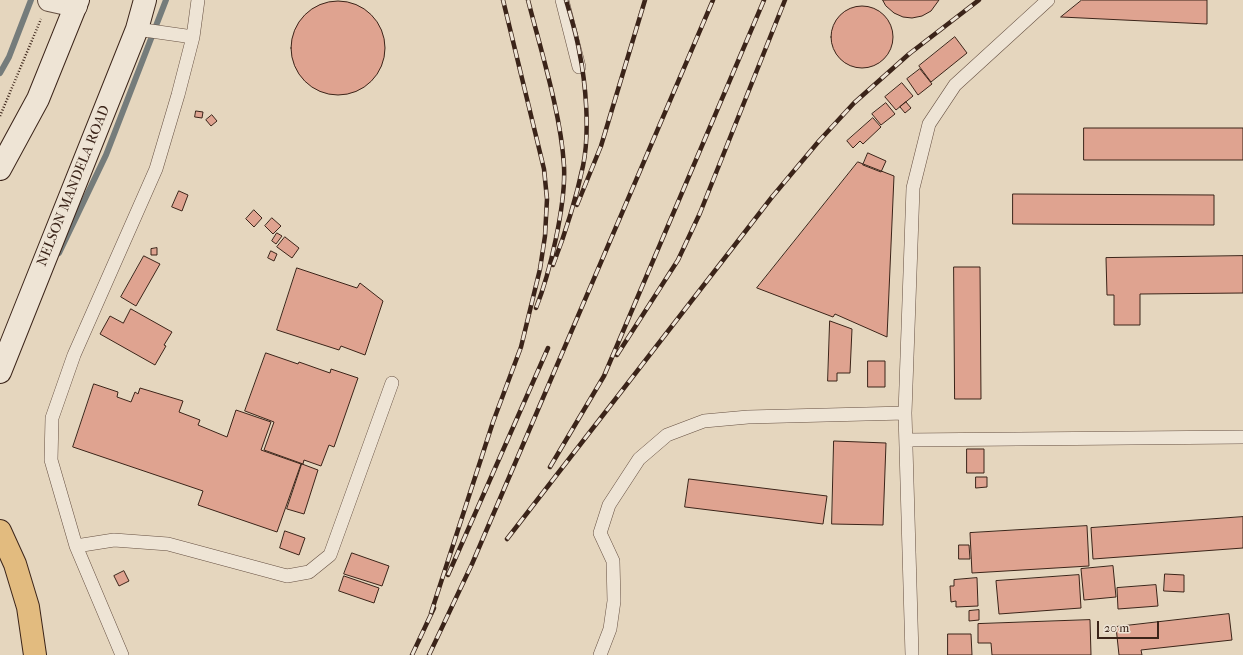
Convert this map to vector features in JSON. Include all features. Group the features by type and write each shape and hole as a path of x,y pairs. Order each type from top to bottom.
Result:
{"main road":[{"name":"NELSON MANDELA ROAD","path":"0,372 137,29 145,0"},
{"path":"0,188 77,3 46,7"},
{"path":"0,169 38,99"},
{"path":"1,533 15,564 28,607 35,655"}],"lane":[{"path":"122,655 76,546 51,460 52,418 74,355 156,169 178,95 193,37 198,0"},
{"path":"562,0 579,67"},
{"path":"912,655 904,413 914,188 929,124 955,85 1048,0"},
{"path":"137,29 193,37"},
{"path":"76,546 114,540 168,544 287,576 309,572 330,555 392,383"},
{"path":"600,655 610,629 614,600 613,561 600,533 609,504 640,459 667,435 704,421 748,417 904,413"},
{"path":"906,440 1243,437"}],"path":[{"path":"0,116 46,7"}],"building":[{"path":"883,0 939,0 931,11 922,16 912,18 903,17 894,13 886,6"},
{"path":"1082,0 1207,0 1207,24 1061,17"},
{"path":"338,1 356,5 371,15 381,30 385,48 381,66 371,81 356,91 338,95 320,91 305,81 295,66 291,48 295,30 305,15 320,5"},
{"path":"856,6 868,6 884,15 891,25 893,37 891,49 884,59 868,68 856,68 845,63 836,54 831,43 831,31 836,20 845,11"},
{"path":"955,37 967,53 931,82 919,66"},
{"path":"920,69 932,84 918,95 907,79"},
{"path":"902,83 913,96 896,110 885,97"},
{"path":"906,102 911,108 905,113 900,107"},
{"path":"886,103 895,114 881,125 872,114"},
{"path":"196,111 203,112 202,118 195,117"},
{"path":"212,115 217,121 211,126 206,120"},
{"path":"873,118 881,127 863,144 860,141 853,148 847,141"},
{"path":"1084,128 1243,128 1243,160 1084,160"},
{"path":"868,153 886,161 881,172 863,165"},
{"path":"858,162 894,176 887,337 835,314 833,317 757,288"},
{"path":"179,191 188,195 182,211 172,207"},
{"path":"1013,194 1214,195 1214,225 1013,224"},
{"path":"254,210 262,218 254,227 246,219"},
{"path":"272,218 281,226 273,234 265,226"},
{"path":"277,233 282,236 276,244 272,241"},
{"path":"285,237 299,248 292,258 277,247"},
{"path":"157,248 157,255 151,255 151,249"},
{"path":"271,251 277,254 274,261 268,258"},
{"path":"144,256 160,264 136,306 121,297"},
{"path":"1243,256 1243,293 1140,294 1140,325 1114,325 1114,295 1107,295 1106,258"},
{"path":"954,267 980,267 981,399 955,399"},
{"path":"297,268 357,288 360,283 383,301 365,355 341,346 339,350 277,330"},
{"path":"131,309 172,332 155,365 100,334 110,316 123,323"},
{"path":"830,321 852,329 850,373 837,373 837,381 828,381"},
{"path":"266,353 298,364 299,362 330,373 331,369 358,378 334,447 329,445 321,466 304,460 303,464 264,450 274,422 245,411"},
{"path":"868,361 885,361 885,387 868,387"},
{"path":"94,384 118,392 117,397 131,402 135,392 138,394 140,388 183,401 179,412 200,420 198,425 227,437 236,410 271,422 261,450 301,464 277,532 198,505 203,491 73,447"},
{"path":"834,441 886,443 883,525 832,524"},
{"path":"967,449 984,449 984,473 967,473"},
{"path":"302,464 318,470 304,514 287,509"},
{"path":"976,477 987,477 987,487 976,488"},
{"path":"689,479 827,496 823,524 685,507"},
{"path":"1243,517 1243,548 1093,559 1091,528"},
{"path":"1087,526 1089,566 972,573 970,533"},
{"path":"285,531 305,538 299,555 280,548"},
{"path":"959,545 969,545 970,559 959,559"},
{"path":"352,553 389,566 382,586 344,574"},
{"path":"1113,566 1116,597 1084,600 1081,569"},
{"path":"124,571 129,581 119,586 114,576"},
{"path":"1165,574 1184,575 1184,592 1164,591"},
{"path":"1079,575 1081,608 999,614 996,581"},
{"path":"344,576 379,588 374,603 339,591"},
{"path":"977,578 978,606 956,607 956,601 951,602 950,586 954,586 954,580"},
{"path":"1156,585 1158,606 1118,609 1117,588"},
{"path":"979,610 979,620 969,621 969,611"},
{"path":"1229,614 1232,640 1141,650 1142,655 1119,655 1116,627"},
{"path":"1090,620 1091,655 992,655 991,643 978,643 978,624"},
{"path":"948,634 971,634 972,655 948,655"}],"waterway":[{"path":"0,73 9,57 31,0"},
{"path":"59,253 106,155 166,0"}],"railway":[{"path":"431,613 493,422 521,347 540,269 545,236 547,199 544,169 503,0"},
{"path":"528,0 555,104 564,166 564,182 560,218 552,258 536,308"},
{"path":"553,265 566,229 583,166 587,123 581,63 566,0"},
{"path":"577,205 601,146 645,0"},
{"path":"429,655 472,564 713,0"},
{"path":"550,467 604,376 764,0"},
{"path":"617,355 678,260 700,213 785,0"},
{"path":"507,539 772,197 819,141 854,103 909,54 979,0"},
{"path":"448,575 548,348"},
{"path":"412,655 434,608"}]}
